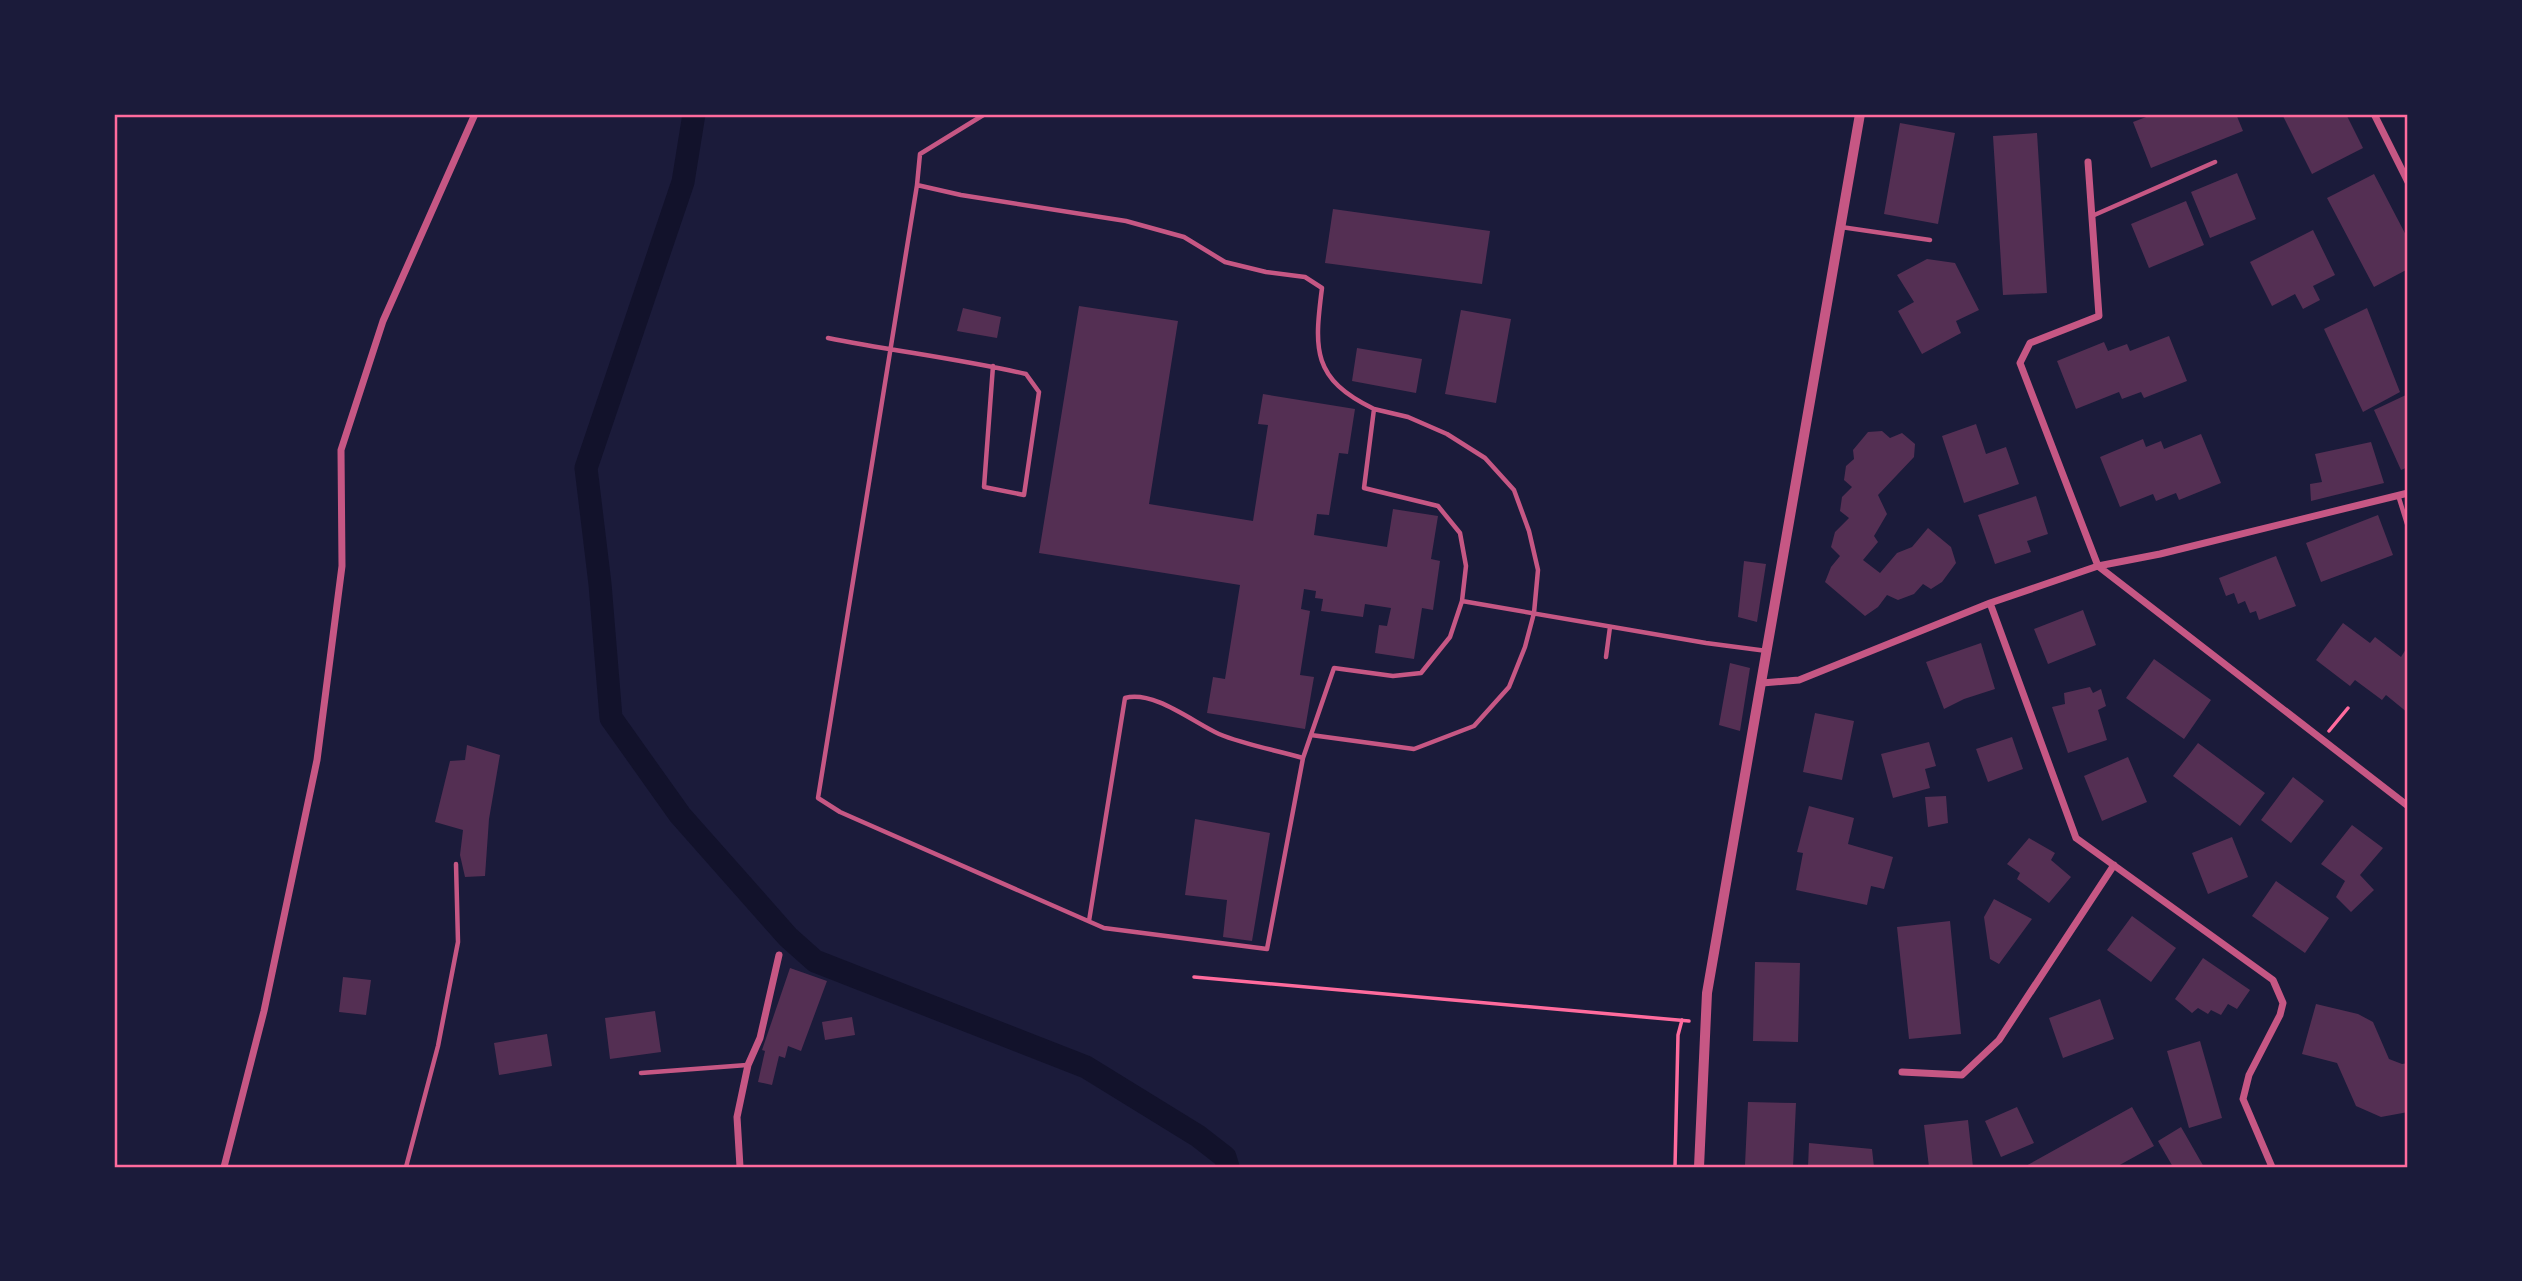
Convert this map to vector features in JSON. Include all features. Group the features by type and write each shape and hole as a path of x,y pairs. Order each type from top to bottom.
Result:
{"street":[{"path":"224,1167 264,1011 317,760 342,566 341,450 383,321 475,114"},
{"path":"1699,1167 1707,993 1860,114"},
{"path":"2374,114 2408,182"},
{"path":"2088,162 2099,316 2030,343 2020,363 2098,566 2408,806"},
{"path":"1762,683 1799,680 1990,603 2098,566 2160,554 2408,493"},
{"path":"1990,603 2076,838 2273,980 2283,1003 2280,1015 2249,1075 2243,1100 2272,1167"},
{"path":"1902,1072 1962,1075 1999,1040 2114,865"},
{"path":"740,1167 737,1117 748,1065 760,1038 779,955"}],"lane":[{"path":"985,114 920,154 818,798 840,811 1104,928 1267,949 1303,758 1334,668 1393,676 1421,673 1450,638 1462,601 1466,566 1460,533 1438,506 1364,488 1374,409"},
{"path":"2091,216 2215,162"},
{"path":"917,185 961,195 1126,222 1184,237 1225,262 1266,272 1305,277 1322,288 1316,333 1324,371 1356,400 1374,409 1409,417 1447,434 1485,458 1514,490 1530,531 1538,570 1534,613 1525,647 1509,687 1474,726 1414,749 1311,734"},
{"path":"1840,227 1930,240"},
{"path":"828,338 890,351 993,366 1026,374 1039,392 1024,495 984,487 993,366"},
{"path":"2398,495 2408,527"},
{"path":"1462,601 1768,651"},
{"path":"1606,657 1610,627"},
{"path":"1089,921 1125,698 1134,695 1173,708 1220,734 1303,758"},
{"path":"406,1167 438,1046 458,942 456,864"},
{"path":"641,1073 748,1065"}],"path":[{"path":"2322,739 2347,708"},
{"path":"1194,977 1706,1022"},
{"path":"1675,1167 1678,1035 1682,1020"}],"building":[{"path":"2154,114 2236,114 2243,131 2151,168 2133,122"},
{"path":"2282,114 2346,114 2363,148 2312,174"},
{"path":"1900,123 1955,133 1938,224 1884,214"},
{"path":"2037,133 2047,293 2003,295 1993,136"},
{"path":"2237,173 2256,219 2210,238 2191,192"},
{"path":"2374,174 2408,239 2408,269 2374,287 2327,198"},
{"path":"2186,201 2204,245 2149,268 2131,224"},
{"path":"1333,209 1490,231 1482,284 1325,263"},
{"path":"2313,230 2335,275 2313,286 2320,300 2303,309 2295,294 2272,306 2250,262"},
{"path":"1927,259 1955,263 1979,310 1956,321 1961,333 1922,354 1898,311 1914,302 1897,275"},
{"path":"1079,306 1178,321 1149,504 1253,521 1268,425 1258,424 1263,394 1355,409 1348,454 1339,453 1329,515 1317,514 1314,535 1387,547 1393,509 1438,516 1431,559 1440,561 1433,610 1422,608 1414,659 1375,653 1379,625 1387,626 1391,608 1365,604 1363,617 1321,611 1323,599 1315,598 1316,591 1304,589 1301,609 1310,611 1300,675 1314,677 1305,729 1207,713 1213,677 1225,679 1240,585 1039,553"},
{"path":"963,308 1001,317 997,338 957,331"},
{"path":"2367,308 2400,392 2363,412 2324,329"},
{"path":"1461,310 1511,319 1496,403 1445,394"},
{"path":"2169,336 2187,381 2144,398 2141,392 2122,399 2119,392 2076,409 2057,361 2104,342 2108,351 2127,344 2130,351"},
{"path":"1357,348 1422,359 1416,393 1352,381"},
{"path":"2408,394 2408,467 2401,470 2374,410"},
{"path":"1976,424 1986,454 2006,447 2019,484 1964,503 1942,436"},
{"path":"1882,431 1890,438 1902,433 1915,444 1914,457 1878,495 1887,514 1874,536 1878,542 1863,560 1880,573 1897,553 1912,547 1928,528 1951,547 1956,563 1942,582 1931,589 1923,584 1914,594 1898,600 1887,595 1878,607 1865,616 1825,582 1831,567 1840,556 1831,547 1835,532 1849,518 1840,511 1842,497 1852,487 1844,480 1846,466 1854,459 1853,450 1868,432"},
{"path":"2201,434 2221,483 2179,500 2176,493 2156,501 2153,494 2120,507 2100,457 2143,439 2146,447 2161,441 2164,449"},
{"path":"2371,442 2384,483 2311,501 2310,484 2322,482 2315,454"},
{"path":"2036,496 2048,534 2027,541 2031,552 1995,564 1978,515"},
{"path":"2378,515 2393,555 2321,582 2306,543"},
{"path":"2276,556 2296,606 2259,620 2256,611 2250,613 2245,601 2238,604 2234,593 2226,596 2219,578"},
{"path":"1744,561 1766,564 1757,622 1738,617"},
{"path":"2083,610 2096,645 2048,664 2034,629"},
{"path":"2343,623 2370,643 2375,637 2401,657 2406,649 2408,651 2408,713 2386,695 2382,700 2355,680 2350,686 2316,660"},
{"path":"1981,643 1995,689 1944,709 1926,662"},
{"path":"2154,659 2211,700 2184,739 2126,698"},
{"path":"1730,663 1750,668 1740,731 1719,725"},
{"path":"2090,687 2093,693 2101,689 2106,706 2098,710 2107,740 2068,753 2052,707 2065,704 2064,693"},
{"path":"1815,713 1854,721 1842,780 1803,772"},
{"path":"2012,737 2023,769 1988,782 1976,749"},
{"path":"1929,742 1936,766 1925,769 1930,788 1893,798 1881,754"},
{"path":"2198,743 2265,793 2240,826 2173,776"},
{"path":"467,745 500,755 489,819 485,876 465,877 460,855 463,830 435,822 450,761 465,760"},
{"path":"2128,757 2147,802 2102,821 2084,776"},
{"path":"2293,777 2324,801 2291,843 2261,820"},
{"path":"1946,796 1948,823 1928,827 1925,797"},
{"path":"1809,806 1854,818 1848,844 1893,857 1884,889 1871,886 1867,905 1796,890 1803,853 1797,852"},
{"path":"1195,819 1270,833 1252,941 1223,937 1227,900 1185,895"},
{"path":"2352,825 2383,848 2360,875 2374,890 2351,912 2336,897 2345,881 2321,864"},
{"path":"2232,837 2248,877 2208,894 2192,853"},
{"path":"2029,838 2055,853 2051,860 2071,877 2049,903 2017,879 2020,873 2007,864"},
{"path":"2276,881 2329,918 2305,953 2252,916"},
{"path":"1994,899 2032,919 1999,964 1990,959 1984,917"},
{"path":"2132,916 2176,948 2151,982 2107,950"},
{"path":"1950,921 1961,1034 1909,1039 1897,927"},
{"path":"2203,958 2250,990 2237,1009 2228,1004 2221,1015 2211,1010 2208,1014 2198,1008 2192,1013 2175,999"},
{"path":"1755,962 1800,963 1798,1042 1753,1041"},
{"path":"790,968 827,981 801,1051 788,1046 785,1058 779,1056 772,1085 758,1082 765,1051 762,1050"},
{"path":"343,977 371,980 366,1015 339,1012"},
{"path":"2100,999 2114,1039 2063,1058 2049,1018"},
{"path":"2316,1004 2358,1014 2373,1022 2389,1059 2402,1064 2408,1063 2408,1112 2381,1117 2356,1106 2337,1063 2302,1054"},
{"path":"655,1011 661,1052 610,1059 605,1018"},
{"path":"852,1017 855,1035 825,1040 822,1022"},
{"path":"547,1034 552,1066 499,1075 494,1043"},
{"path":"2200,1041 2222,1118 2189,1128 2167,1051"},
{"path":"1748,1102 1796,1103 1793,1167 1745,1165"},
{"path":"2017,1107 2034,1143 2001,1157 1985,1121"},
{"path":"2132,1107 2154,1146 2116,1167 2024,1167"},
{"path":"1968,1120 1973,1167 1929,1167 1924,1125"},
{"path":"2181,1127 2204,1167 2173,1167 2158,1141"},
{"path":"1809,1143 1872,1149 1874,1167 1808,1167"}],"waterway":[{"path":"694,114 683,182 586,468 600,584 611,718 680,815 788,937 815,961 1086,1067 1198,1136 1225,1157 1228,1167"}]}
